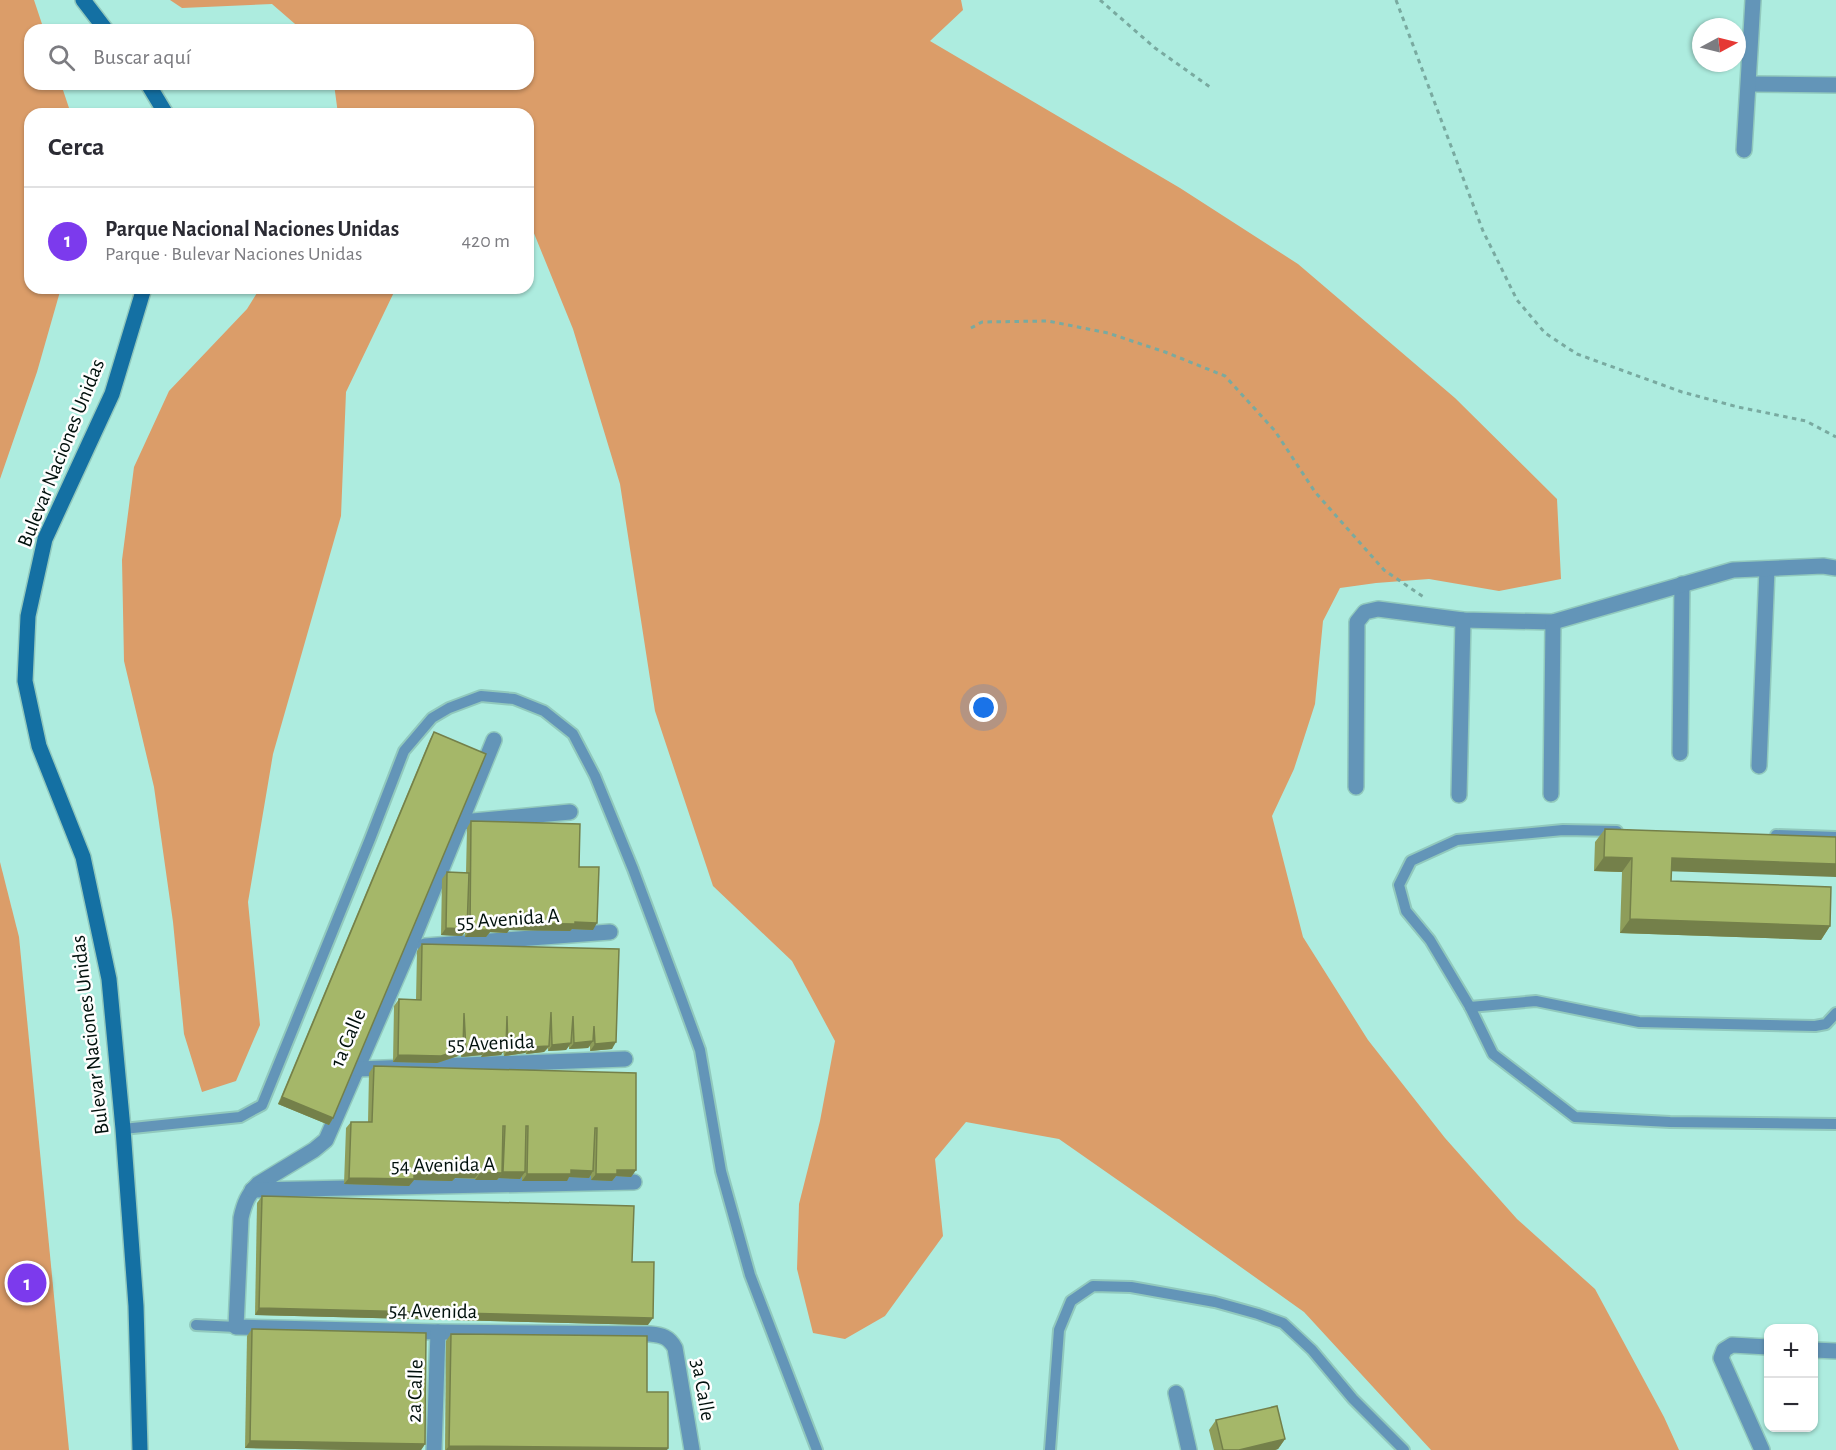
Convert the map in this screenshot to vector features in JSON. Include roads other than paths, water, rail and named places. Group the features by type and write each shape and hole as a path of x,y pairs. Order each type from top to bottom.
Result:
{"main road":[{"path":"83,0 101,24"},
{"path":"151,90 162,108"},
{"name":"Bulevar Naciones Unidas","path":"140,1450 136,1306 109,979 83,857 39,746 25,681 28,616 45,539 112,394 142,294"}],"street":[{"path":"1744,150 1753,0"},
{"path":"1749,84 1836,85"},
{"path":"1356,787 1357,622 1365,612 1378,609 1463,620 1553,622 1733,570 1823,566 1836,568"},
{"path":"1759,766 1767,569"},
{"path":"1680,753 1682,584"},
{"path":"1459,795 1463,620"},
{"path":"1551,794 1553,622"},
{"name":"1a Calle","path":"252,1190 263,1180 314,1150 326,1140 410,947 494,740"},
{"path":"462,822 570,812"},
{"name":"55 Avenida A","path":"410,947 610,932"},
{"name":"55 Avenida","path":"358,1069 625,1059"},
{"name":"54 Avenida A","path":"252,1190 634,1182"},
{"path":"236,1327 241,1218 244,1204 252,1190"},
{"name":"54 Avenida","path":"236,1327 650,1334 668,1339"},
{"name":"2a Calle","path":"434,1450 438,1332"},
{"name":"3a Calle","path":"668,1339 675,1348 692,1450"},
{"path":"1762,1450 1721,1358 1724,1350 1732,1345 1764,1347"},
{"path":"1818,1350 1836,1351"},
{"path":"1176,1393 1189,1450"}],"lane":[{"path":"123,1130 240,1117 262,1104 404,752 432,718 449,708 481,696 514,699 544,711 573,734 595,776 633,869 681,998 700,1050 721,1171 750,1275 817,1450"},
{"path":"1622,831 1563,830 1457,840 1411,861 1399,885 1406,911 1430,940 1470,1007 1492,1054 1575,1117 1670,1122 1836,1125"},
{"path":"1765,835 1836,837"},
{"path":"1470,1007 1536,1001 1639,1022 1804,1026 1826,1024 1836,1013"},
{"path":"1050,1450 1059,1330 1071,1301 1093,1286 1131,1287 1215,1302 1283,1323 1312,1350 1353,1399 1404,1450"},
{"name":"54 Avenida","path":"196,1325 236,1327"}],"place":[{"name":"Parque Nacional Naciones Unidas","path":"27,1283"}]}
